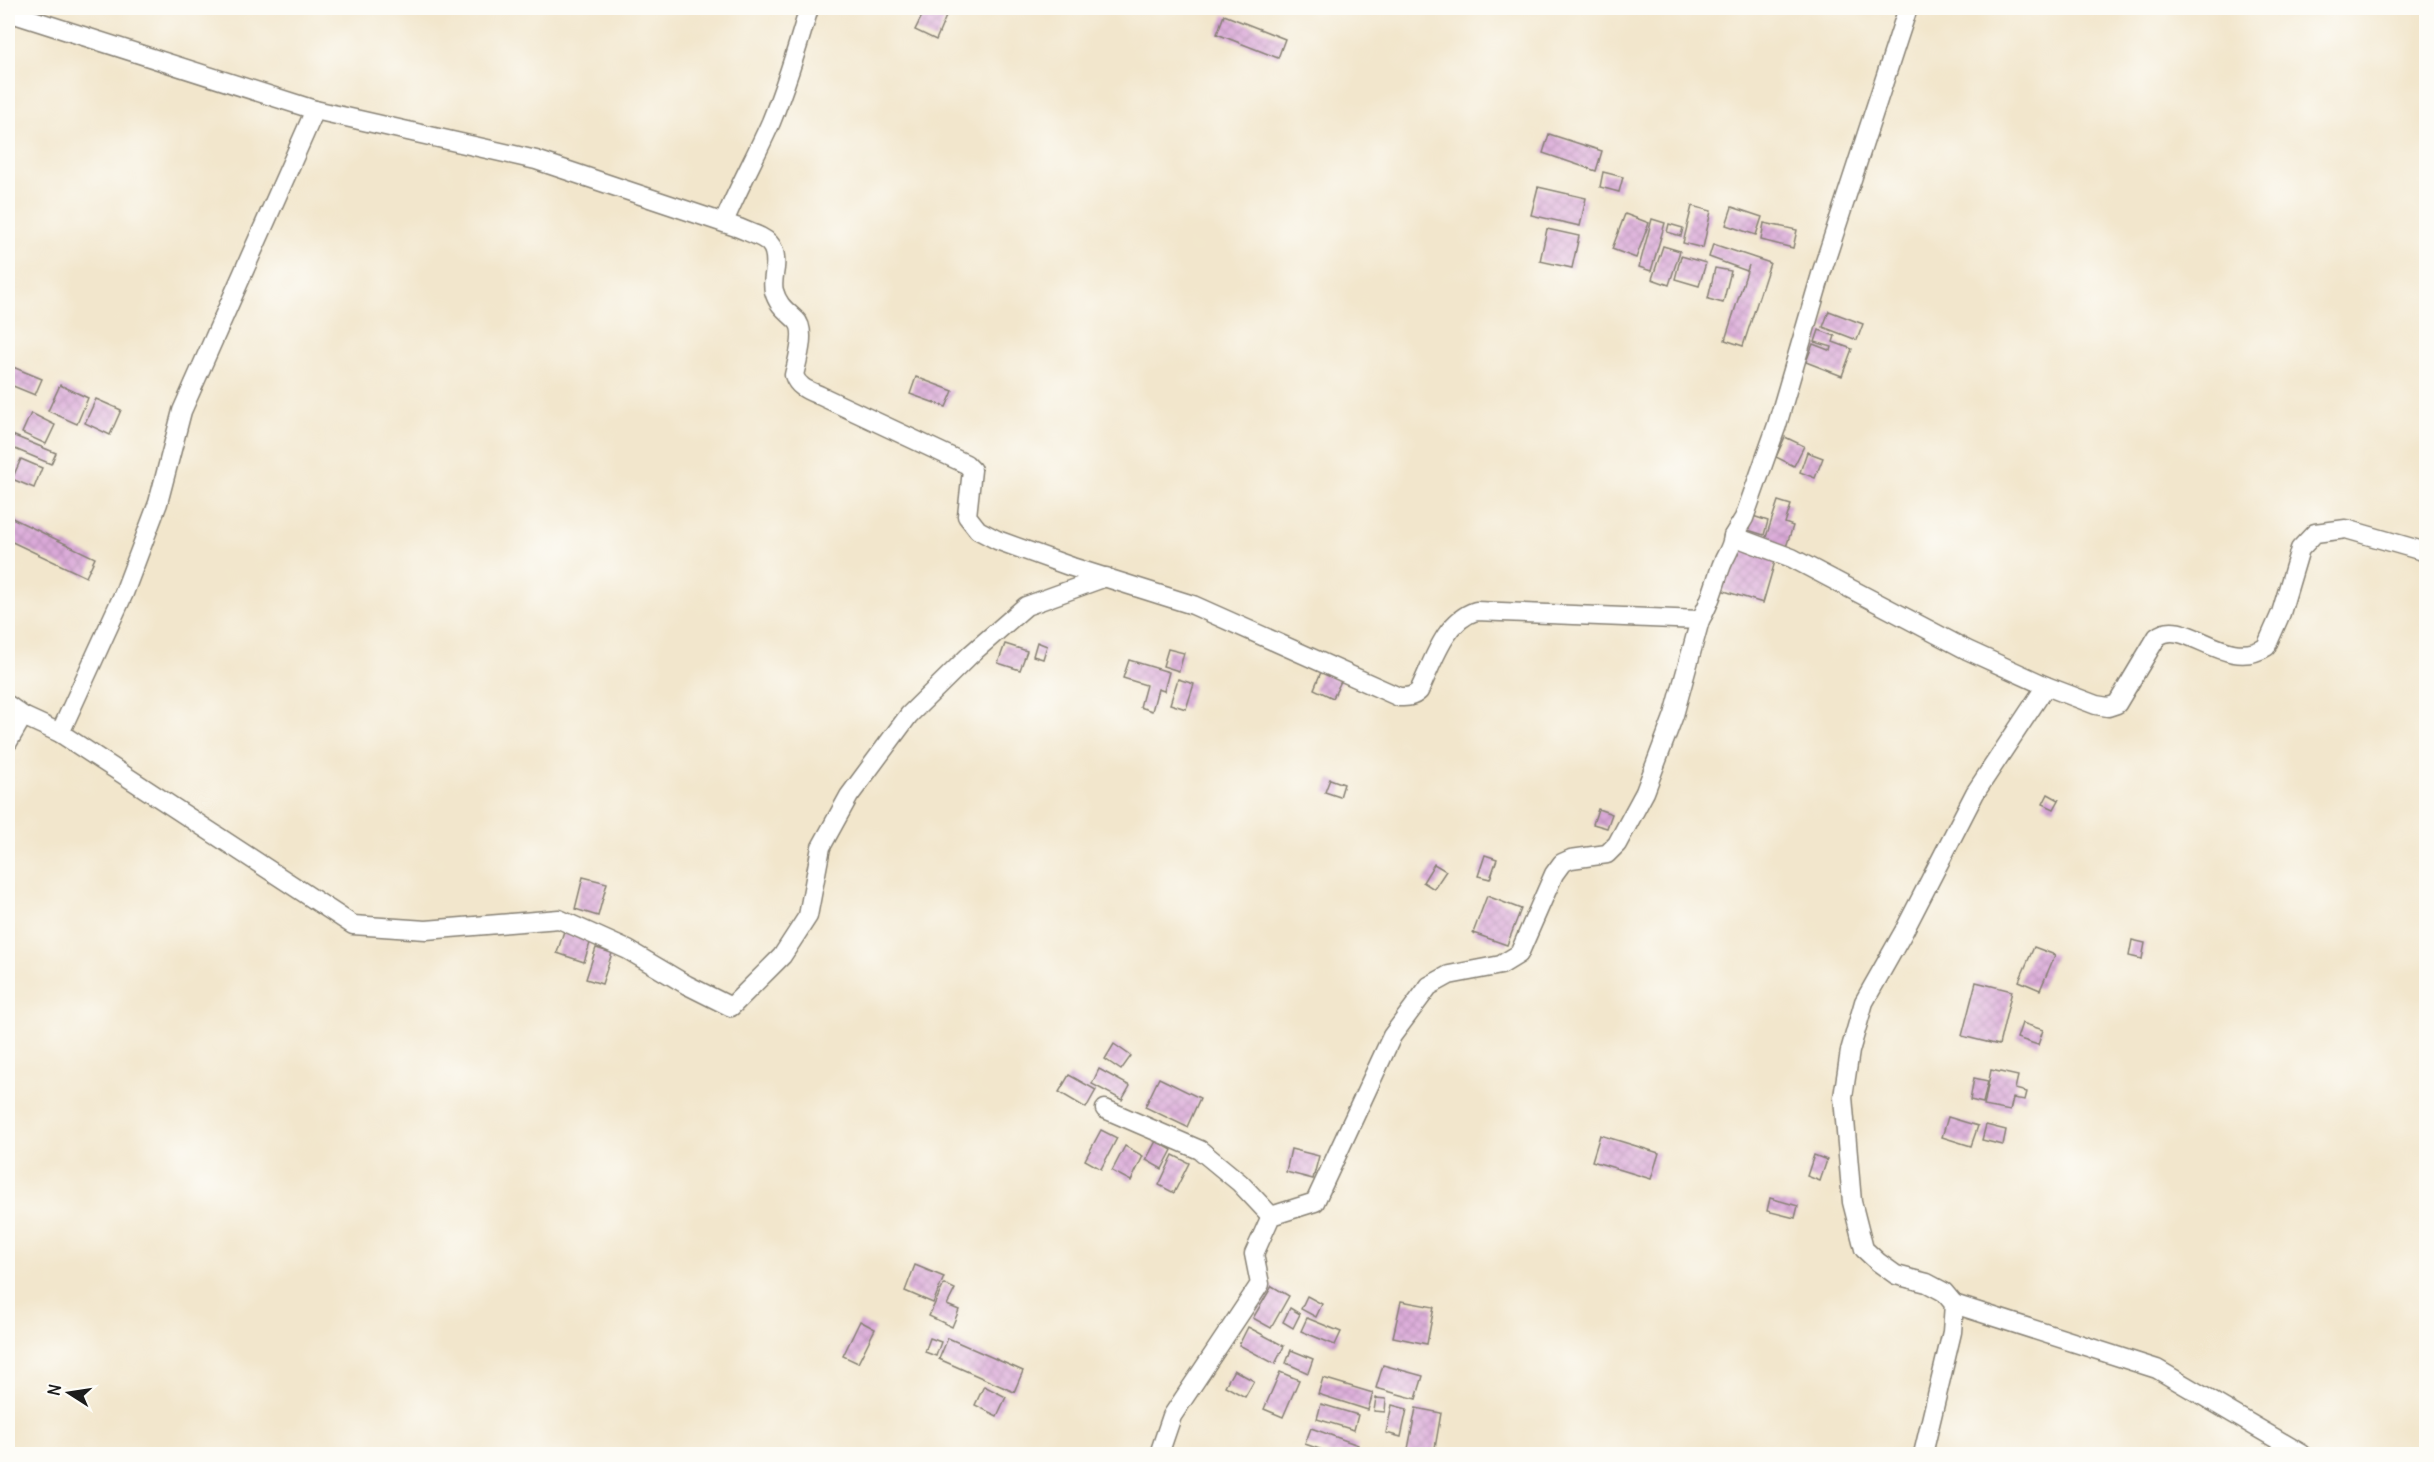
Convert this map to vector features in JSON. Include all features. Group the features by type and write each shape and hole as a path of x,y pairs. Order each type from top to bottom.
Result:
{"street":[{"path":"724,222 770,123 789,74 809,8"},
{"path":"1159,1455 1172,1416 1260,1284 1254,1254 1271,1216 1315,1202 1392,1036 1429,986 1449,975 1501,965 1519,954 1554,874 1562,863 1571,859 1607,854 1617,844 1645,792 1674,715 1700,620 1707,609 1722,563 1732,546 1733,536 1744,518 1777,425 1822,271 1908,8"},
{"path":"8,12 315,110 536,160 724,222 761,237 774,248 776,256 774,291 787,315 797,321 801,333 794,375 796,382 802,387 966,464 972,470 973,477 967,516 978,530 997,540 1192,605 1399,697 1415,695 1419,691 1447,634 1458,620 1476,610 1700,620"},
{"path":"60,733 124,592 158,503 182,411 315,110"},
{"path":"1733,536 1792,558 1967,650 2046,686 2096,705 2108,706 2117,704 2162,632 2180,633 2231,654 2249,654 2266,647 2281,613 2300,549 2315,533 2346,529 2427,552"},
{"path":"8,705 23,716 60,733 352,925 426,930 559,919 628,950 687,985 731,1007 782,956 808,916 820,847 849,796 909,715 970,655 1026,606 1106,577"},
{"path":"2046,686 1975,793 1903,933 1864,1002 1850,1051 1843,1097 1852,1202 1864,1249 1896,1275 1927,1283 1944,1293 1954,1304 2157,1369 2302,1455"},
{"path":"8,742 23,716"},
{"path":"1105,1108 1200,1150 1239,1183 1271,1216"},
{"path":"1923,1455 1952,1332 1954,1304"}],"building":[{"path":"926,8 933,8 947,14 936,40 915,30"},
{"path":"1224,15 1285,39 1278,58 1217,34"},
{"path":"1549,134 1602,151 1596,171 1543,153"},
{"path":"1603,172 1623,177 1619,192 1600,187"},
{"path":"1538,187 1586,198 1580,226 1531,215"},
{"path":"1692,206 1711,211 1703,248 1683,243"},
{"path":"1732,207 1762,217 1756,235 1726,225"},
{"path":"1625,214 1649,223 1636,258 1612,249"},
{"path":"1652,219 1665,223 1651,271 1639,267"},
{"path":"1764,223 1797,230 1793,248 1761,240"},
{"path":"1669,224 1683,228 1681,236 1667,232"},
{"path":"1547,229 1579,236 1572,268 1540,261"},
{"path":"1713,244 1770,263 1743,346 1725,340 1749,265 1747,271 1709,257"},
{"path":"1663,246 1680,251 1669,285 1652,279"},
{"path":"1681,256 1706,263 1699,286 1675,279"},
{"path":"1715,268 1731,271 1723,303 1708,299"},
{"path":"1829,311 1863,324 1857,340 1823,327"},
{"path":"1819,330 1835,336 1833,342 1852,349 1842,376 1806,362 1813,344 1831,351 1832,347 1815,342"},
{"path":"8,365 42,379 35,395 8,384"},
{"path":"916,377 953,391 946,407 910,394"},
{"path":"60,385 88,398 77,424 48,411"},
{"path":"96,399 121,410 110,435 85,423"},
{"path":"31,413 55,425 46,444 22,433"},
{"path":"12,435 56,453 51,464 8,446"},
{"path":"1785,437 1804,446 1794,466 1776,457"},
{"path":"1807,452 1823,458 1815,478 1800,472"},
{"path":"21,459 42,468 34,488 12,479"},
{"path":"1778,501 1791,505 1785,523 1793,526 1786,547 1765,540"},
{"path":"8,516 95,558 86,577 8,540"},
{"path":"1753,516 1768,521 1764,535 1748,530"},
{"path":"1734,546 1776,558 1763,603 1721,590"},
{"path":"1037,642 1047,646 1043,659 1033,656"},
{"path":"1005,644 1027,651 1020,670 998,663"},
{"path":"1168,649 1184,653 1179,671 1163,666"},
{"path":"1129,660 1169,672 1164,691 1158,689 1152,711 1140,707 1146,685 1123,678"},
{"path":"1321,672 1341,681 1333,698 1314,689"},
{"path":"1178,679 1194,684 1186,709 1170,704"},
{"path":"1330,779 1344,784 1340,797 1325,792"},
{"path":"2048,794 2059,800 2054,809 2043,804"},
{"path":"1598,809 1612,814 1607,828 1593,824"},
{"path":"1485,855 1497,859 1490,879 1478,876"},
{"path":"1434,864 1446,871 1434,889 1423,882"},
{"path":"583,877 607,883 598,916 575,909"},
{"path":"1487,896 1521,909 1507,945 1473,933"},
{"path":"564,931 591,940 584,962 557,953"},
{"path":"2132,940 2145,943 2142,959 2129,956"},
{"path":"2034,947 2055,955 2040,990 2019,981"},
{"path":"596,948 612,953 602,984 586,979"},
{"path":"1976,982 2012,991 1999,1045 1962,1036"},
{"path":"2022,1023 2043,1030 2038,1045 2017,1038"},
{"path":"1114,1044 1131,1056 1121,1070 1105,1059"},
{"path":"1099,1069 1130,1086 1122,1100 1092,1084"},
{"path":"1991,1070 2018,1076 2015,1089 2027,1092 2025,1100 2013,1098 2010,1111 1984,1106"},
{"path":"1069,1075 1096,1090 1086,1108 1059,1092"},
{"path":"1159,1078 1200,1098 1187,1127 1145,1107"},
{"path":"1974,1078 1988,1081 1983,1103 1970,1100"},
{"path":"1948,1117 1978,1126 1971,1146 1942,1137"},
{"path":"1986,1125 2006,1130 2003,1145 1982,1140"},
{"path":"1101,1130 1117,1138 1101,1169 1085,1160"},
{"path":"1600,1135 1659,1153 1651,1179 1592,1161"},
{"path":"1156,1141 1172,1150 1162,1169 1146,1160"},
{"path":"1125,1146 1143,1156 1131,1181 1112,1171"},
{"path":"1291,1149 1319,1156 1313,1179 1286,1172"},
{"path":"1173,1155 1189,1163 1174,1193 1159,1185"},
{"path":"1814,1155 1827,1160 1820,1181 1807,1176"},
{"path":"1770,1198 1798,1206 1795,1218 1767,1211"},
{"path":"915,1265 944,1277 933,1303 905,1291"},
{"path":"944,1284 955,1289 947,1305 959,1310 952,1327 929,1316"},
{"path":"1272,1286 1289,1296 1271,1328 1253,1318"},
{"path":"1307,1296 1322,1304 1316,1317 1301,1309"},
{"path":"1401,1301 1434,1307 1427,1344 1393,1337"},
{"path":"1290,1308 1300,1314 1293,1328 1283,1322"},
{"path":"1307,1318 1341,1332 1335,1345 1301,1331"},
{"path":"860,1321 875,1329 858,1363 843,1356"},
{"path":"1248,1327 1284,1346 1275,1364 1239,1345"},
{"path":"930,1338 941,1342 936,1356 925,1352"},
{"path":"948,1338 1023,1371 1014,1392 939,1359"},
{"path":"1291,1350 1313,1359 1308,1373 1286,1363"},
{"path":"1383,1365 1423,1376 1416,1399 1376,1388"},
{"path":"1234,1370 1254,1381 1245,1397 1225,1386"},
{"path":"1280,1372 1299,1380 1283,1417 1264,1409"},
{"path":"1323,1378 1373,1393 1368,1410 1318,1394"},
{"path":"984,1386 1006,1397 997,1416 975,1405"},
{"path":"1376,1398 1386,1399 1385,1412 1374,1411"},
{"path":"1321,1404 1358,1415 1354,1430 1317,1419"},
{"path":"1392,1405 1407,1409 1401,1437 1386,1433"},
{"path":"1416,1408 1441,1413 1434,1454 1407,1454"},
{"path":"1311,1428 1358,1445 1354,1454 1327,1454 1328,1452 1305,1444"}]}
